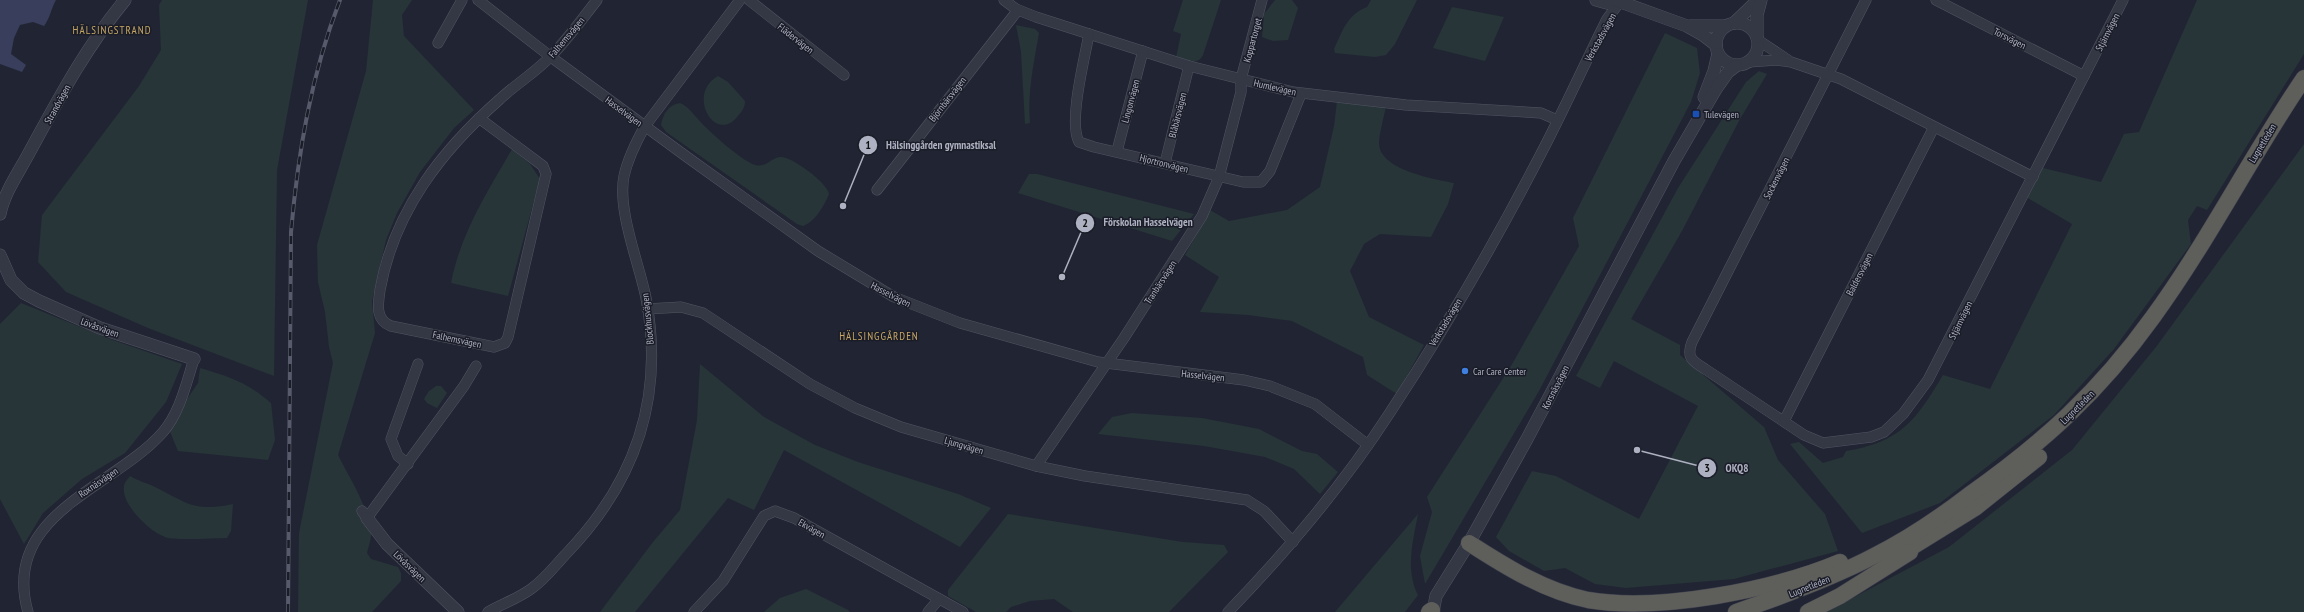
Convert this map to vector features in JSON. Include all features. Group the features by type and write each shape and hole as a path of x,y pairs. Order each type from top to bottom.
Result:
{"highway":[{"name":"Lugnetleden","path":"1736,612 1789,594 1842,572 1907,538 2017,461 2061,423 2121,358 2180,277 2267,133 2304,78"},
{"name":"Lugnetleden","path":"1771,612 1847,581 1929,538 1975,508 2023,470 2079,420 2116,380 2149,338 2184,287 2303,95"},
{"path":"1469,543 1504,567 1559,592 1589,600 1638,605 1678,603 1777,583 1836,564 1943,514"},
{"path":"1808,612 1871,578 1929,538"}],"street":[{"name":"Strandvägen","path":"0,214 13,182 64,89 99,33 124,0"},
{"path":"438,43 462,0"},
{"name":"Hasselvägen","path":"478,0 551,57 818,251 894,297 960,324 1105,364 1244,380 1270,386 1315,404 1368,445"},
{"name":"Falhemsvägen","path":"479,118 543,166 546,174 508,337 505,343 494,347 391,326 383,321 378,311 383,273 388,256 405,215 447,150 479,118 551,57 597,0"},
{"name":"Blockhusvägen","path":"488,612 516,599 537,585 592,525 624,475 638,445 649,388 650,334 647,308 625,212 623,190 628,163 645,126 740,0"},
{"name":"Flädervägen","path":"749,0 844,75"},
{"name":"Humlevägen","path":"1004,0 1018,10 1189,66 1301,94 1406,104 1534,113 1557,120"},
{"name":"Koppartorget","path":"1241,79 1262,0"},
{"path":"1596,0 1617,2 1687,26 1704,35 1717,49 1725,62 1736,66 1749,62 1777,60 1791,62 1828,75 2033,177"},
{"path":"1717,49 1719,32 1730,25 1760,0"},
{"path":"1749,62 1757,52 1760,0"},
{"name":"Sockenvägen","path":"1689,356 1692,342 1866,0"},
{"name":"Torsvägen","path":"1936,0 2084,76"},
{"name":"Stjärnvägen","path":"1689,356 1705,369 1812,440 1830,443 1871,438 1884,432 1895,423 1912,402 1940,360 2123,0"},
{"name":"Verkstadsvägen","path":"1228,612 1293,542 1368,445 1407,386 1487,252 1546,145 1607,19 1617,2"},
{"name":"Björnbärsvägen","path":"876,190 1018,10"},
{"path":"1687,26 1747,25 1758,38 1791,62"},
{"name":"Hjortronvägen","path":"1089,34 1080,79 1075,132 1080,142 1219,177 1250,183 1265,179 1270,171 1301,94"},
{"name":"Korsnäsvägen","path":"1674,161 1710,84 1717,49"},
{"name":"Lingonvägen","path":"1117,151 1143,51"},
{"name":"Blåbärsvägen","path":"1165,163 1189,66"},
{"name":"Korsnäsvägen","path":"1431,611 1436,596 1469,543 1528,439 1674,161 1716,88 1728,72 1736,66"},
{"name":"Tranbärsvägen","path":"1036,466 1188,240 1202,216 1219,177 1241,92 1241,79"},
{"name":"Baldersvägen","path":"1784,421 1934,127"},
{"name":"Lövåsvägen","path":"0,255 6,272 13,282 30,297 70,316 194,359"},
{"name":"Ljungvägen","path":"647,308 681,307 699,311 714,318 810,384 855,408 901,427 1036,466 1085,476 1247,500 1264,511 1293,542"},
{"name":"Roxnäsvägen","path":"28,612 21,581 23,567 36,538 70,501 131,461 164,431 179,405 194,359"},
{"path":"408,464 398,456 391,439 418,364"},
{"name":"Lövåsvägen","path":"456,611 387,544 365,515 408,464 464,386 476,366"},
{"name":"Ekvägen","path":"694,612 723,581 764,516 775,512 794,518 963,612"},
{"path":"928,612 939,599"}],"shaded area":[{"path":"162,0 308,0 277,170 274,376 148,328 66,292 38,262 42,215 139,86 161,50 159,5"},
{"path":"373,0 412,0 402,15 404,36 474,110 454,128 420,172 397,213 386,240 372,301 375,333 338,455 359,494 367,515 370,526 371,540 367,553 371,559 398,567 401,573 401,581 372,612 298,612 299,533 333,363 329,347 325,312 318,282 317,245 366,71"},
{"path":"1183,0 1221,0 1203,55 1198,61 1195,62 1176,58 1181,34 1173,31"},
{"path":"1275,0 1292,0 1298,8 1288,40 1273,41 1262,37 1264,14"},
{"path":"1371,0 1417,0 1395,44 1386,55 1375,57 1335,53 1334,49 1346,24 1355,14 1367,7"},
{"path":"2197,0 2304,0 2304,54 2207,210 2197,206 2188,220 2191,244 2114,349 2054,415 1940,503 1862,533 1790,444 1799,442 1823,463 1843,457 1846,451 1881,442 1894,435 1915,416 1924,405 1943,375 1990,389 2072,224 2026,197 2043,168 2101,182 2124,134 2139,132"},
{"path":"1452,7 1504,17 1485,61 1433,48"},
{"path":"1016,25 1035,29 1039,33 1030,89 1030,123 1025,124 1021,52"},
{"path":"1665,33 1697,48 1700,73 1691,102 1539,391 1425,584 1420,556 1432,512 1427,497 1511,366 1579,246 1573,218"},
{"path":"1759,71 1767,74 1740,119 1682,231 1631,319 1680,345 1680,355 1764,427 1778,460 1825,514 1838,551 1734,579 1626,588 1595,584 1565,568 1544,571 1509,551 1496,537 1532,471 1556,476 1639,519 1698,406 1614,361 1600,388 1576,376 1678,188 1746,82"},
{"path":"718,76 728,82 745,101 742,111 729,124 720,125 713,121 707,113 704,104 704,94 709,84"},
{"path":"1337,101 1386,106 1379,142 1381,152 1387,160 1409,172 1454,183 1448,204 1431,237 1380,234 1364,244 1350,271 1369,317 1424,345 1397,394 1367,375 1363,357 1292,321 1248,315 1200,312 1219,277 1185,255 1210,210 1229,221 1287,210 1320,187 1334,126"},
{"path":"680,103 688,108 702,124 725,145 749,162 759,166 780,157 785,158 792,160 816,177 827,189 829,194 822,208 815,217 803,226 797,224 666,132 661,125 663,117 669,108"},
{"path":"2304,144 2304,612 1826,612 1949,547 2072,450 2156,347"},
{"path":"512,149 530,164 540,179 508,296 451,283 455,264 468,230 484,197"},
{"path":"1029,174 1037,174 1194,214 1172,241 1018,193"},
{"path":"21,303 110,339 182,364 166,402 125,453 82,479 43,513 24,544 0,499 0,324"},
{"path":"700,364 764,417 815,445 858,462 958,494 991,508 960,547 784,450 754,510 728,498 635,612 600,612 653,542 680,510 697,420"},
{"path":"200,368 238,381 254,390 271,403 275,440 268,460 178,451 168,427 198,383"},
{"path":"436,386 441,386 447,393 437,408 427,403 424,399 428,392"},
{"path":"1132,413 1202,418 1259,429 1302,451 1317,454 1338,472 1320,494 1294,469 1265,457 1204,446 1098,434 1112,417"},
{"path":"130,476 192,505 209,507 233,504 231,531 227,538 177,539 165,537 159,534 138,516 127,501 124,494 124,486"},
{"path":"1008,514 1183,542 1224,545 1228,552 1169,612 1073,612 1054,599 1030,601 1011,607 1006,612 976,612 948,596 948,590"},
{"path":"1418,514 1412,545 1411,566 1414,585 1418,595 1405,612 1335,612"},
{"path":"806,589 850,612 764,612 780,598"}],"water":[{"path":"0,0 56,0 44,26 33,22 20,25 14,38 11,54 26,65 22,72 0,64"}],"railway":[{"path":"288,612 291,232 307,114 321,57 340,0"}],"place":[{"name":"Tulevägen","path":"1696,114"},
{"name":"Hälsinggården gymnastiksal","path":"843,206"},
{"name":"Förskolan Hasselvägen","path":"1062,277"},
{"name":"Car Care Center","path":"1465,371"},
{"name":"OKQ8","path":"1637,450"}],"district":[{"name":"HÄLSINGSTRAND","path":"112,30"},
{"name":"HÄLSINGGÅRDEN","path":"879,336"}]}
